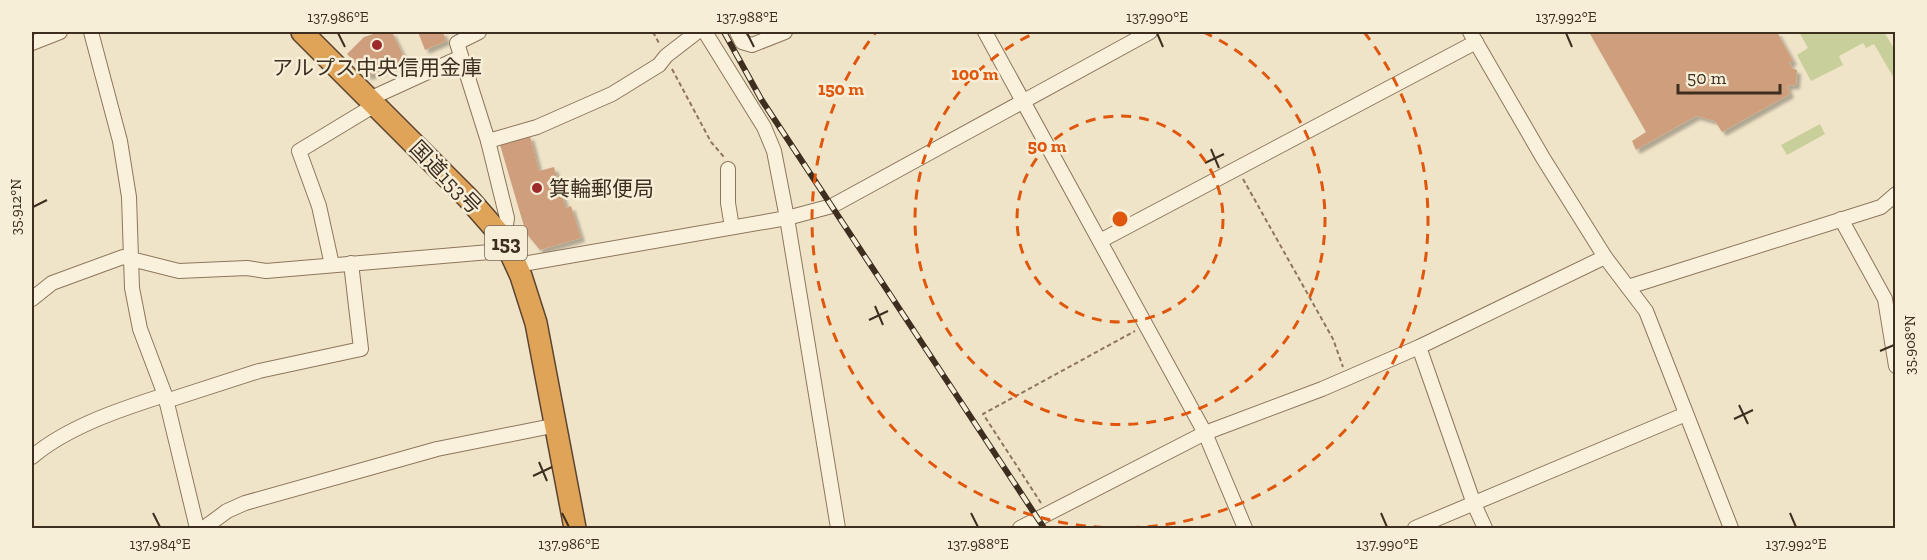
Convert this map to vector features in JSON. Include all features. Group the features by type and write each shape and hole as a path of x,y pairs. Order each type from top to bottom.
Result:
{"highway":[{"name":"国道153号","path":"302,32 468,198 504,239 517,265 536,323 575,528"}],"street":[{"path":"32,43 60,32"},
{"path":"91,32 122,153 129,197 132,288 140,329 166,398 197,528"},
{"path":"32,299 52,283 123,257 178,271 247,267 266,271 490,252 504,239 507,218 488,141 457,43 479,32"},
{"path":"488,141 537,127 612,94 659,65 666,56 697,32"},
{"path":"705,32 764,127 774,151 838,528"},
{"path":"737,32 742,42 752,45 785,32"},
{"path":"985,32 1204,433 1245,528"},
{"path":"517,265 787,218 832,206 1150,32"},
{"path":"1100,241 1473,37 1543,158 1605,257 1646,311 1731,528"},
{"path":"332,265 319,206 299,151 372,102 461,57"},
{"path":"728,169 728,202 732,227"},
{"path":"1628,287 1881,207 1896,194"},
{"path":"1841,219 1885,300 1896,366"},
{"path":"1020,528 1204,433 1347,378 1419,347 1605,257"},
{"path":"32,456 70,431 136,404 166,398 259,371 361,349 351,263"},
{"path":"1419,347 1474,504 1485,528"},
{"path":"1414,528 1686,414"},
{"path":"204,528 227,511 245,503 437,449 556,425"}],"path":[{"path":"653,32 711,142 723,154 728,169"},
{"path":"1237,168 1333,339 1347,378"},
{"path":"1049,514 983,414 1146,325"}],"green space":[{"path":"1799,32 1884,32 1895,50 1895,80 1874,44 1866,48 1863,43 1839,56 1843,65 1811,81 1797,55 1808,48"},
{"path":"1820,124 1825,134 1787,155 1781,145"}],"building":[{"name":"アルプス中央信用金庫","path":"380,32 392,32 406,61 368,76 347,54 364,37"},
{"path":"418,32 443,32 446,41 425,50"},
{"path":"1589,32 1777,32 1793,61 1789,63 1793,69 1797,70 1796,85 1787,86 1790,94 1722,132 1715,121 1696,116 1636,150 1632,141 1646,132"},
{"name":"箕輪郵便局","path":"530,136 539,171 554,167 566,208 571,206 581,238 540,250 526,233 500,145"}],"railway":[{"path":"724,32 761,99 1044,528"}],"place":[{"name":"アルプス中央信用金庫","path":"377,45"},
{"name":"箕輪郵便局","path":"537,188"}]}
